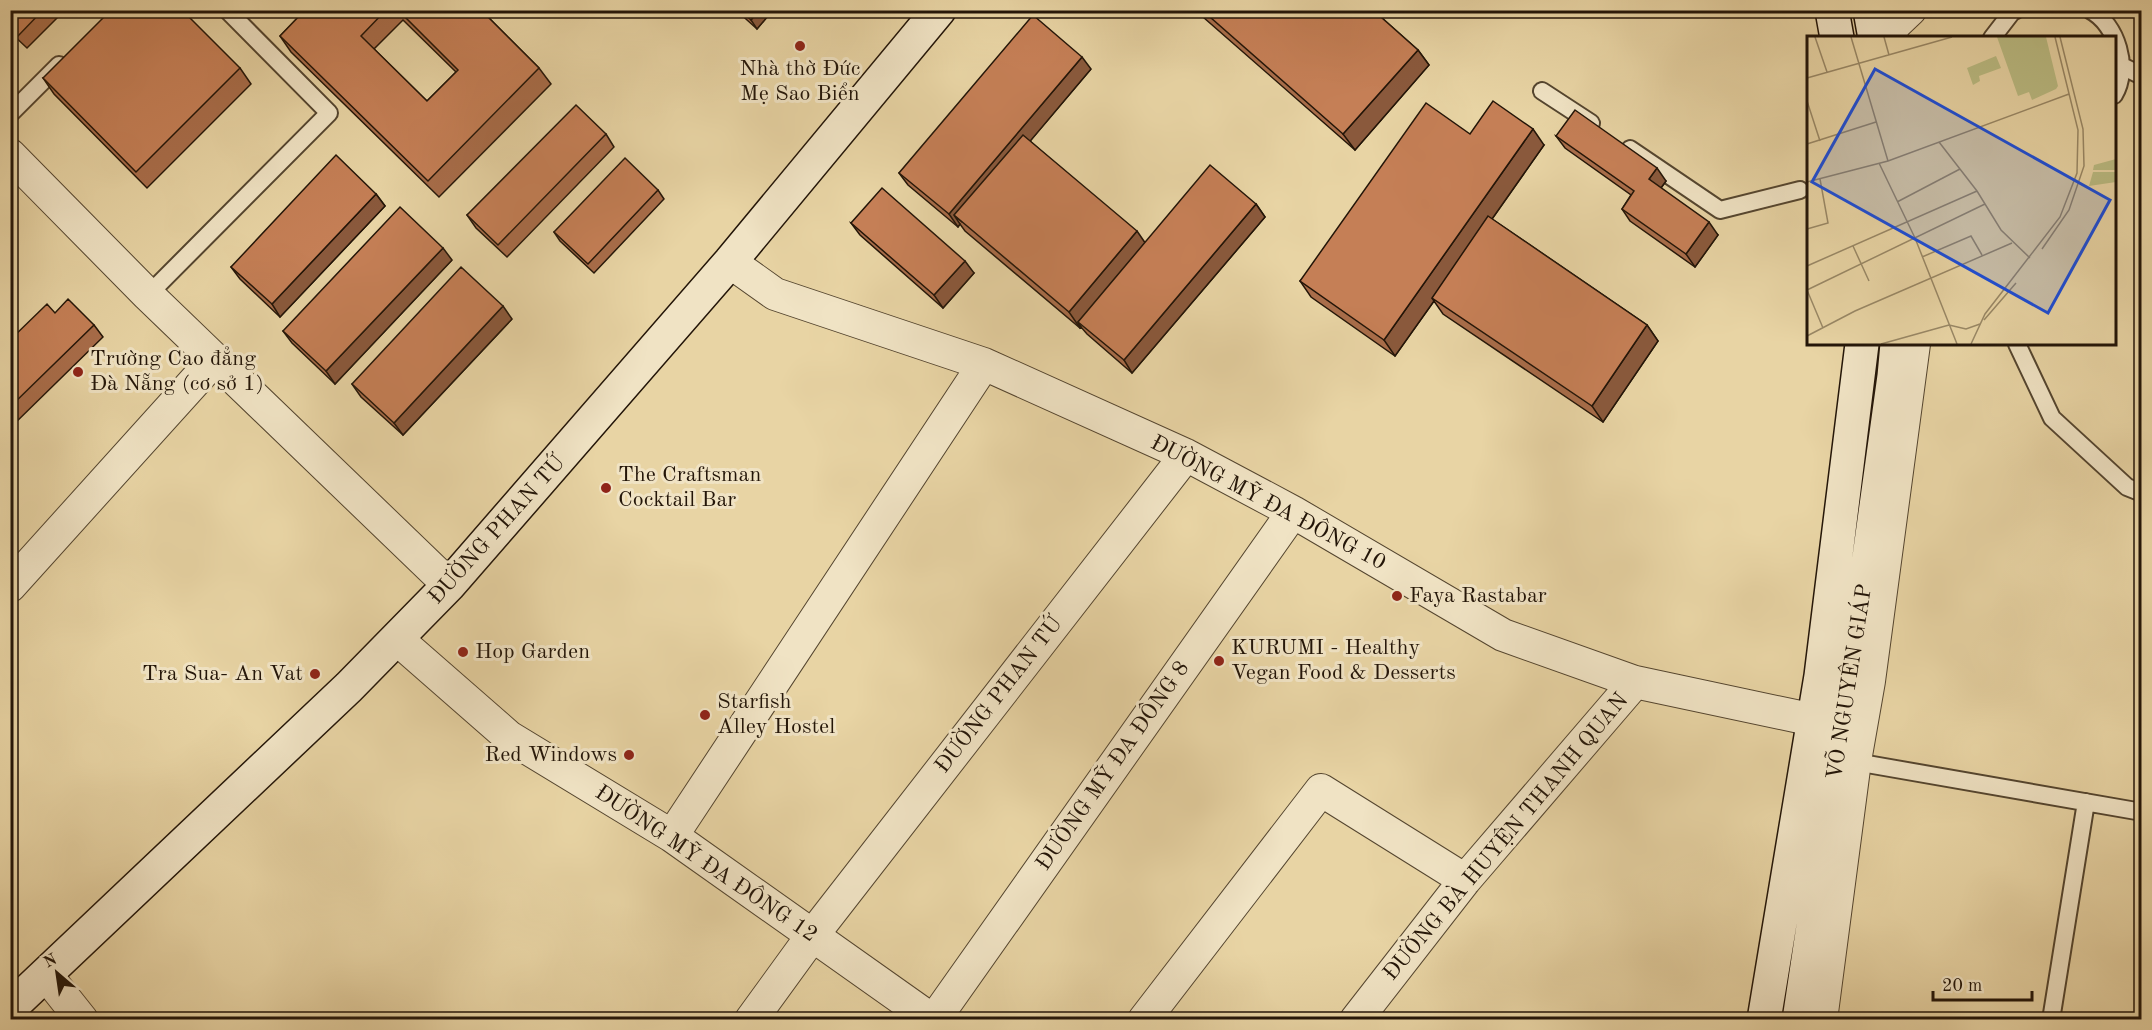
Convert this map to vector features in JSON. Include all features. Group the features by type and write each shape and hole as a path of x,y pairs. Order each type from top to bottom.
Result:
{"main road":[{"name":"ĐƯỜNG PHAN TỨ","path":"10,1008 47,976 397,639 449,585 730,262 939,10"},
{"path":"1832,10 1837,36"},
{"path":"1870,10 1875,36"},
{"name":"VÕ NGUYÊN GIÁP","path":"1764,1020 1829,722 1862,345"},
{"name":"VÕ NGUYÊN GIÁP","path":"1799,1020 1846,760 1829,722 1854,668 1897,345"}],"street":[{"path":"1892,36 1890,29 1910,10"},
{"path":"10,155 214,360 449,585"},
{"name":"ĐƯỜNG MỸ ĐA ĐÔNG 10","path":"730,262 774,294 984,364 1186,455 1293,512 1503,635 1635,682 1829,722"},
{"path":"1821,1020 1846,760 1869,681 1914,345"},
{"path":"10,586 214,360"},
{"path":"672,836 984,364"},
{"name":"ĐƯỜNG PHAN TỨ","path":"751,1020 812,936 1186,455"},
{"name":"ĐƯỜNG MỸ ĐA ĐÔNG 8","path":"933,1020 1293,512"},
{"name":"ĐƯỜNG MỸ ĐA ĐÔNG 12","path":"397,639 509,737 672,836 933,1020"},
{"name":"ĐƯỜNG BÀ HUYỆN THANH QUAN","path":"1356,1020 1465,880 1635,682"},
{"path":"1144,1020 1321,790 1465,880"},
{"path":"47,976 82,1020"}],"lane":[{"path":"148,295 329,113 227,10"},
{"path":"1994,36 2016,10"},
{"path":"2090,10 2114,36"},
{"path":"2116,41 2122,66 2116,92"},
{"path":"10,114 73,50"},
{"path":"2122,66 2142,76"},
{"path":"1542,91 1720,210 1800,190"},
{"path":"2017,345 2052,418 2127,487 2142,493"},
{"path":"1846,760 2142,812"},
{"path":"2051,1020 2086,802"}],"building":[{"path":"10,10 43,10 18,36 10,28"},
{"path":"111,10 182,10 240,68 136,172 43,78"},
{"path":"305,10 386,10 361,36 427,101 458,70 398,10 481,10 539,68 428,181 280,36"},
{"path":"740,10 759,10 751,20"},
{"path":"1202,10 1373,10 1418,50 1343,134"},
{"path":"1033,15 1082,57 949,214 899,173"},
{"path":"1493,101 1533,129 1384,340 1300,281 1426,103 1470,134"},
{"path":"576,105 606,134 498,245 467,215"},
{"path":"1575,110 1657,168 1649,179 1709,222 1686,254 1622,209 1634,191 1556,136"},
{"path":"1023,135 1137,231 1069,312 954,215"},
{"path":"336,155 376,194 272,304 231,267"},
{"path":"625,158 658,190 588,264 554,232"},
{"path":"1210,165 1256,204 1124,360 1078,322"},
{"path":"882,188 965,261 934,295 851,223"},
{"path":"400,207 443,248 326,371 283,331"},
{"path":"1488,216 1647,325 1592,406 1432,298"},
{"path":"461,267 503,306 394,423 352,384"},
{"path":"68,299 94,325 10,407 10,340 47,304 55,313"}],"place":[{"name":"Nhà thờ Đức Mẹ Sao Biển","path":"800,46"},
{"name":"Trường Cao đẳng Đà Nẵng (cơ sở 1)","path":"78,372"},
{"name":"The Craftsman Cocktail Bar","path":"606,488"},
{"name":"Faya Rastabar","path":"1397,596"},
{"name":"Hop Garden","path":"463,652"},
{"name":"KURUMI - Healthy Vegan Food & Desserts","path":"1219,661"},
{"name":"Tra Sua- An Vat","path":"315,674"},
{"name":"Starfish Alley Hostel","path":"705,715"},
{"name":"Red Windows","path":"629,755"}]}
